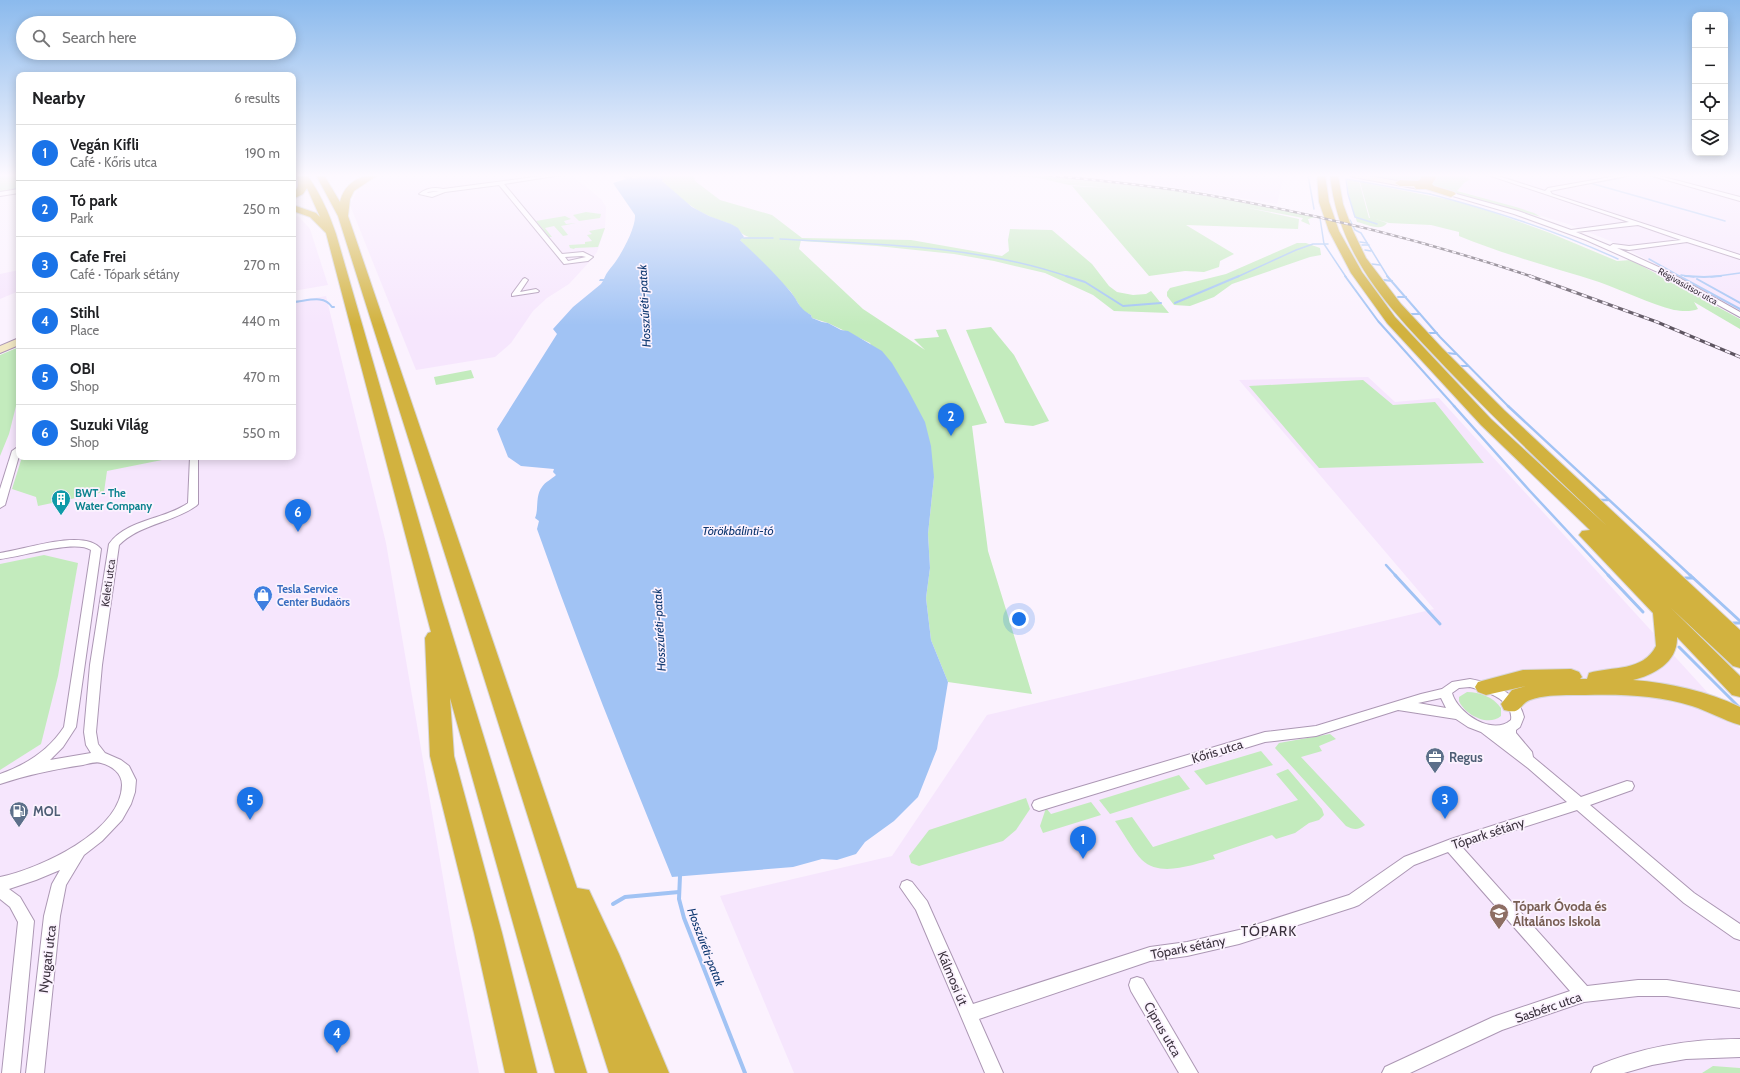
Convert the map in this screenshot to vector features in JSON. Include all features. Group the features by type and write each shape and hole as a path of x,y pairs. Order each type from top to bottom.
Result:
{"highway":[{"path":"323,225 331,234"},
{"path":"328,225 432,601 571,1073"},
{"path":"346,225 625,1073"},
{"path":"1331,225 1350,262 1391,320 1486,422 1740,661"},
{"path":"1345,225 1350,237 1364,261 1382,287 1415,328 1488,404 1740,642"},
{"path":"1486,422 1494,435 1663,612 1740,689"},
{"path":"432,601 440,697 442,756 488,933 521,1073"},
{"path":"1486,687 1523,678 1609,678 1645,669 1660,658 1666,645 1663,612"},
{"path":"1512,704 1519,696 1531,692 1558,688 1604,687 1654,689 1715,705 1740,717"},
{"path":"546,830 605,954 652,1073"}],"street":[{"path":"535,225 560,256"},
{"name":"Régivasútsor utca","path":"1554,225 1581,232 1601,243 1632,253"},
{"path":"1581,232 1621,225"},
{"path":"1638,225 1648,226 1681,239 1740,257"},
{"path":"1632,253 1681,239"},
{"name":"Régivasútsor utca","path":"1601,243 1632,253 1740,315"},
{"path":"525,280 514,295 536,291"},
{"path":"0,350 16,342"},
{"path":"0,505 16,451"},
{"name":"Keleti utca","path":"100,757 92,745 90,732 96,665 114,544 120,536 133,529 184,512 192,504 194,460"},
{"name":"Keleti utca","path":"0,556 15,555 75,543 88,544 96,549 70,727 60,744 47,757 17,772"},
{"name":"Kőris utca","path":"1039,805 1265,737 1316,731 1421,698 1446,693 1452,686 1457,684 1470,684 1486,687 1501,694 1512,704"},
{"path":"1446,693 1448,704 1457,715"},
{"path":"1484,728 1502,730 1515,726 1518,720 1518,715 1512,704"},
{"name":"Kőris utca","path":"1398,706 1427,709 1457,715 1484,728"},
{"path":"1484,728 1533,764 1662,876 1696,903 1740,933"},
{"path":"1509,729 1510,734 1533,764"},
{"path":"0,779 17,772 64,762 100,757 112,762 124,770 130,782 127,797 116,818 99,836 79,851 46,869 21,880 0,884"},
{"name":"Tópark sétány","path":"968,1014 1150,954 1187,949 1239,937 1354,900 1409,861 1451,845 1578,804 1627,786"},
{"path":"1451,845 1584,994"},
{"name":"Nyugati utca","path":"35,1073 52,916 59,884 79,851"},
{"name":"Kálmosi út","path":"907,887 922,906 994,1073"},
{"name":"Nyugati utca","path":"0,890 15,902 26,921 11,1073"},
{"name":"Ciprus utca","path":"1137,985 1189,1073"},
{"name":"Sasbérc utca","path":"1391,1073 1499,1024 1584,994 1638,988 1666,988 1740,1000"},
{"path":"1600,1073 1617,1066 1667,1052 1695,1049 1740,1048"}],"shaded area":[{"path":"296,225 306,225 310,229 328,285 296,290"},
{"path":"358,225 605,225 597,252 592,259 569,284 547,298 533,311 511,343 495,357 416,370"},
{"path":"1571,225 1740,225 1740,311 1618,244"},
{"path":"16,271 16,292 0,299 0,274"},
{"path":"326,296 386,543 455,948 479,1073 0,1073 0,440 16,403 16,460 296,460 296,301"},
{"path":"1368,377 1395,402 1439,398 1740,728 1740,1068 1713,1067 1702,1073 794,1073 720,896 892,856 987,715 1434,609 1239,380"}],"green space":[{"path":"539,225 566,225 561,226 568,235 563,236 554,226 545,228 552,237 549,237"},
{"path":"732,225 785,225 802,238 911,240 1002,256 1009,251 1008,240 1010,229 1052,230 1092,264 1109,286 1117,292 1133,295 1146,294 1151,291 1169,313 1114,311 1093,295 1045,273 994,261 954,254 801,240 799,249 863,309 925,350 914,339 939,337 936,330 946,329 987,423 972,426 988,551 1032,694 948,682 931,640 926,598 930,568 928,534 934,477 870,343 828,323 812,318 811,315 803,311 791,292 739,239 749,237"},
{"path":"1105,225 1186,225 1234,254 1220,261 1219,267 1204,272 1185,271 1149,276"},
{"path":"1188,225 1298,225 1298,229"},
{"path":"1366,225 1385,225 1381,227"},
{"path":"1431,225 1528,225 1617,261 1631,260 1740,319 1740,329 1694,302 1698,309 1692,311 1674,310 1599,282 1476,243 1459,236 1459,232"},
{"path":"605,228 598,247 570,248 569,245 585,244 585,242 592,241 587,235 592,234 589,231"},
{"path":"1297,243 1306,243 1320,248 1321,255 1310,257 1232,284 1214,297 1190,306 1174,305 1167,296 1167,292 1170,288 1226,274"},
{"path":"991,327 1014,355 1049,421 1033,426 1005,423 966,330"},
{"path":"16,348 16,406 9,434 0,456 0,355"},
{"path":"471,370 474,378 436,385 434,377"},
{"path":"1363,380 1393,405 1435,402 1484,463 1319,468 1249,386"},
{"path":"21,460 162,460 107,471 104,492 38,506 36,497 12,489"},
{"path":"44,555 78,563 58,676 41,744 0,770 0,564"},
{"path":"1467,692 1481,694 1490,698 1501,708 1501,716 1496,719 1484,720 1471,715 1459,701 1459,697"},
{"path":"1330,734 1336,739 1319,746 1322,751 1301,757 1365,825 1358,829 1346,826 1275,748 1279,743"},
{"path":"1261,751 1273,765 1206,785 1194,771"},
{"path":"1288,769 1322,809 1324,815 1319,820 1309,823 1295,833 1276,839 1272,835 1213,855 1215,859 1168,869 1150,865 1142,860 1115,821 1132,817 1153,847 1298,800 1276,774"},
{"path":"1179,775 1190,789 1110,814 1099,800"},
{"path":"1026,798 1030,809 1016,830 1003,841 919,866 911,863 909,856 929,830"},
{"path":"1091,802 1101,815 1043,833 1040,826 1046,808 1051,814"},
{"path":"1713,1066 1740,1068 1740,1073 1702,1073"}],"water":[{"name":"Törökbálinti-tó","path":"733,225 738,228 744,237 740,240 777,277 812,318 828,323 841,330 848,331 882,351 892,363 925,422 931,446 934,477 928,534 930,568 926,598 931,640 948,682 937,749 918,797 894,821 865,842 856,854 837,860 822,859 793,867 672,877 585,660 537,529 539,521 535,518 539,494 543,485 556,475 553,472 554,469 521,466 508,457 497,429 557,334 553,329 573,307 601,284 603,281 599,281 600,279 604,279 619,257 633,226"}],"waterway":[{"path":"1321,225 1324,244"},
{"path":"1353,225 1355,230 1361,233 1368,245"},
{"path":"1534,225 1572,239 1618,259"},
{"path":"743,238 773,238"},
{"path":"780,239 890,245 962,252 1034,266 1069,277"},
{"path":"1360,242 1367,243"},
{"path":"1237,277 1296,250 1313,244 1324,244"},
{"path":"1324,244 1346,277"},
{"path":"1362,245 1368,245"},
{"path":"1368,245 1388,277"},
{"path":"1365,250 1371,251"},
{"path":"1649,259 1681,277"},
{"path":"1372,264 1380,265"},
{"path":"1716,276 1740,273"},
{"path":"1681,275 1689,276"},
{"path":"1066,276 1085,282 1123,306 1161,303"},
{"path":"1175,303 1239,276"},
{"path":"1345,276 1378,321 1455,407"},
{"path":"1387,276 1391,281"},
{"path":"1679,276 1740,309"},
{"path":"1689,276 1716,276"},
{"path":"1689,276 1694,277"},
{"path":"1711,277 1716,276"},
{"path":"1716,276 1721,276"},
{"path":"1697,279 1740,303"},
{"path":"1384,280 1391,281"},
{"path":"1391,281 1405,297"},
{"path":"1398,297 1405,297"},
{"path":"1405,297 1437,333"},
{"path":"296,302 320,299 334,307"},
{"path":"1411,314 1420,314"},
{"path":"1427,333 1437,333"},
{"path":"1437,333 1508,406"},
{"path":"1447,353 1456,354"},
{"path":"1459,366 1468,366"},
{"path":"1454,406 1609,576"},
{"path":"1508,406 1691,576"},
{"path":"1598,500 1608,500"},
{"path":"1386,565 1396,576"},
{"path":"1395,575 1440,624"},
{"path":"1608,575 1643,612"},
{"path":"1690,575 1740,621"},
{"path":"1685,578 1693,578"},
{"path":"1733,623 1740,623"},
{"path":"1679,647 1739,707"},
{"name":"Hosszúréti-patak","path":"680,876 679,899 684,918 745,1073"},
{"path":"613,904 625,897 679,892"}],"railway":[{"path":"1353,225 1419,242 1531,276"},
{"path":"1531,276 1657,322 1740,357"}],"place":[{"name":"Tó park","path":"951,436"},
{"name":"BWT - The Water Company","path":"61,516"},
{"name":"Suzuki Világ","path":"298,532"},
{"name":"Tesla Service Center Budaörs","path":"263,612"},
{"name":"Regus","path":"1435,774"},
{"name":"Cafe Frei","path":"1445,819"},
{"name":"OBI","path":"250,820"},
{"name":"MOL","path":"19,828"},
{"name":"Vegán Kifli","path":"1083,859"},
{"name":"Tópark Óvoda és Általános Iskola","path":"1499,930"},
{"name":"Stihl","path":"337,1053"}],"district":[{"name":"TÓPARK","path":"1269,931"}]}
